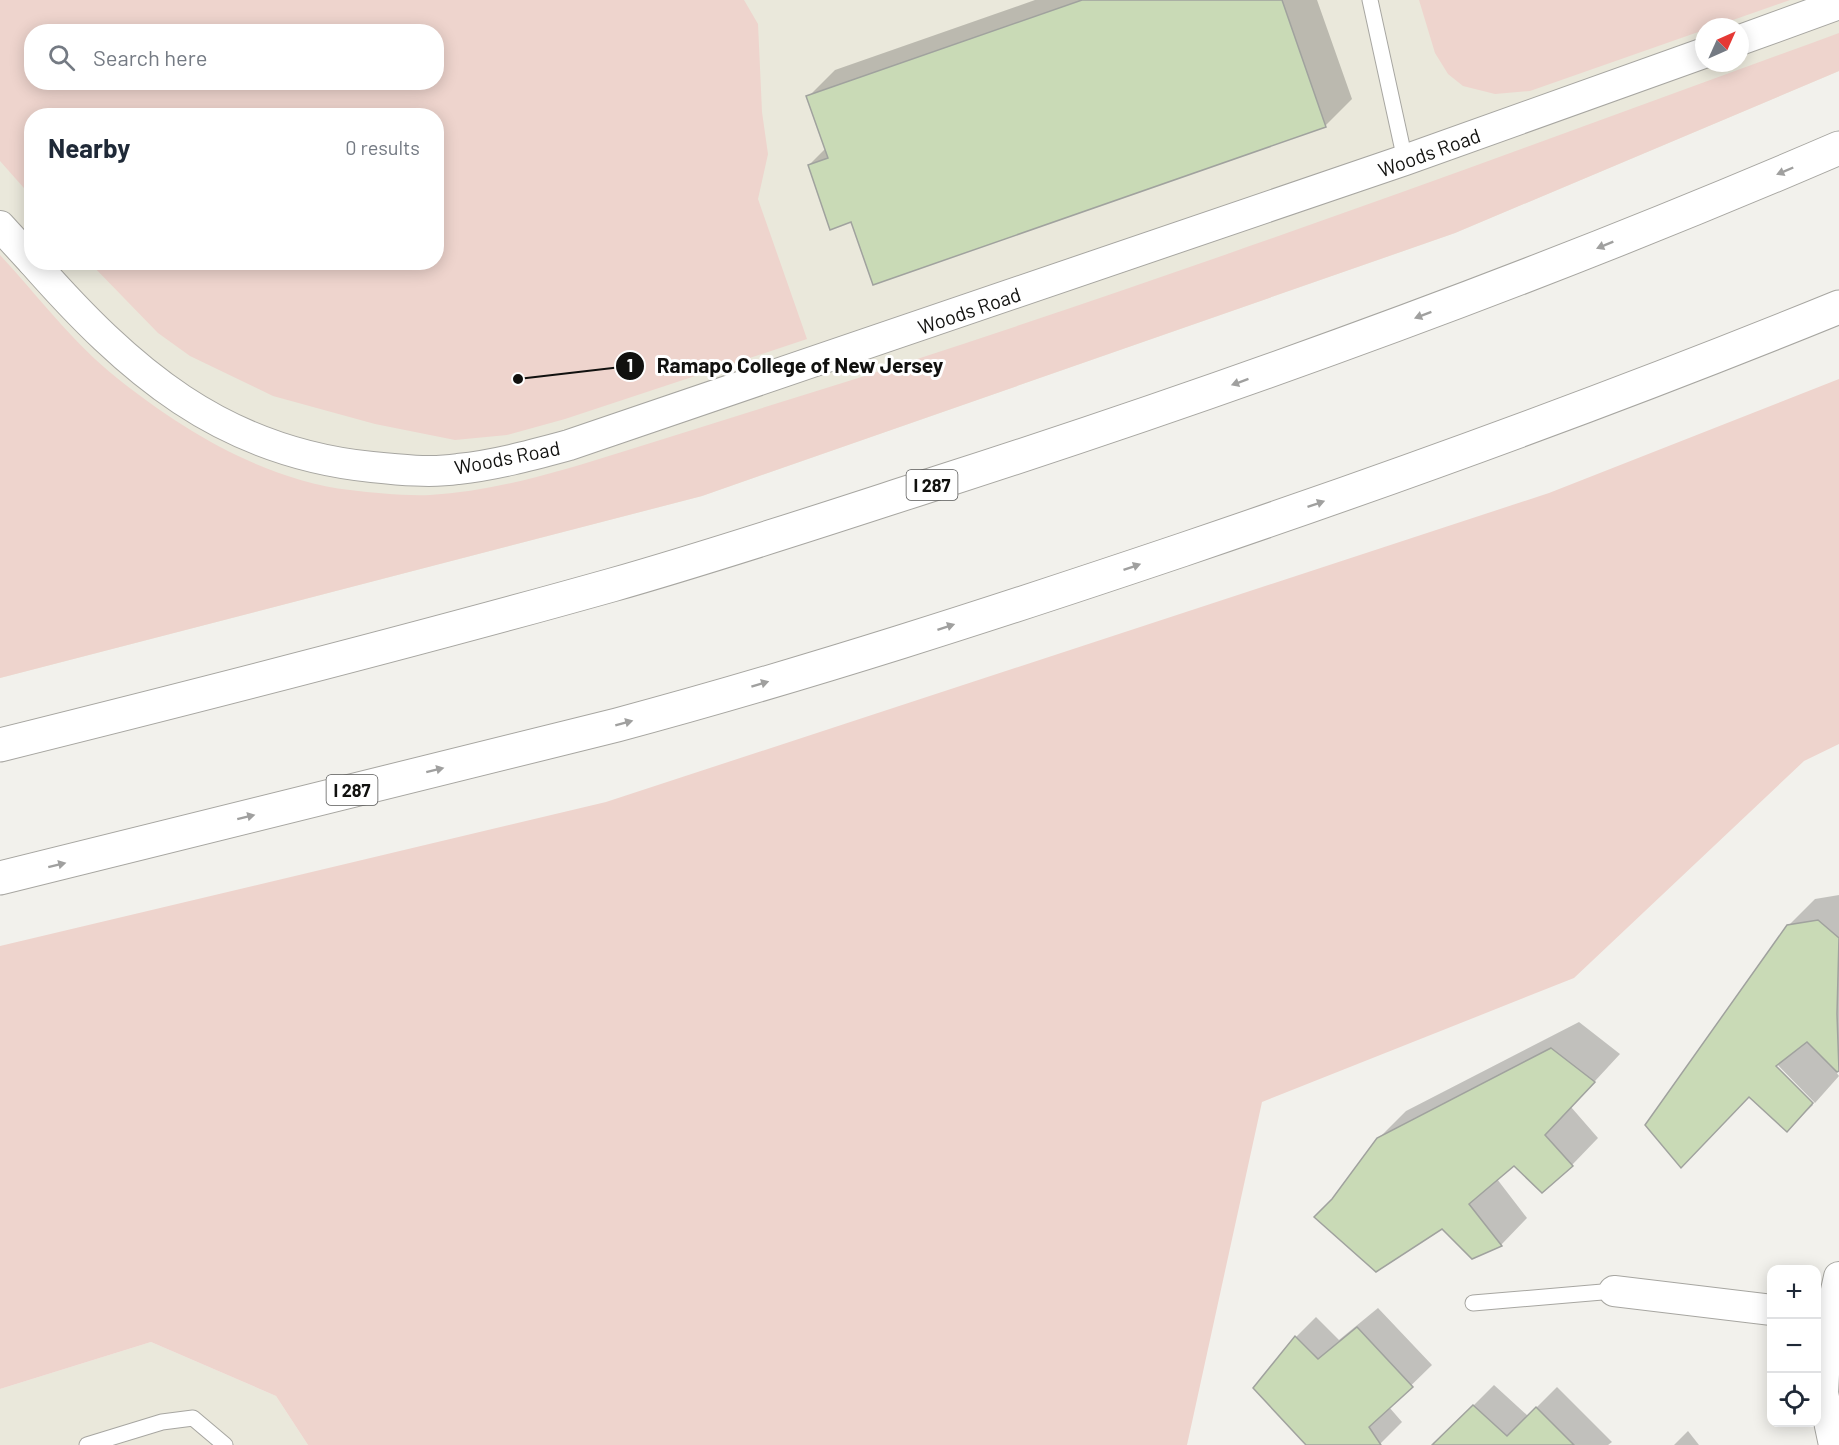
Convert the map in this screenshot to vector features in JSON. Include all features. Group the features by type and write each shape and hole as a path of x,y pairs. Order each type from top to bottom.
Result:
{"highway":[{"name":"I 287","path":"0,745 408,642 606,586 1006,461 1212,392 1413,318 1572,258 1839,148"},
{"name":"I 287","path":"0,878 628,722 881,647 1086,583 1438,460 1839,307"}],"street":[{"path":"1749,37 1839,4"},
{"name":"Woods Road","path":"39,270 75,310 120,354 169,393 226,427 283,449 339,464 396,470 456,470 514,460 569,445 1406,160 1695,56"},
{"name":"Woods Road","path":"0,226 24,253"},
{"path":"1834,1445 1823,1393 1823,1316 1839,1277"},
{"path":"1614,1291 1767,1309"}],"lane":[{"path":"1370,0 1406,160"},
{"path":"1473,1303 1614,1291"},
{"path":"87,1445 162,1422 193,1418 225,1445"}],"shaded area":[{"path":"0,0 1839,0 1839,71 1455,233 702,496 0,678"},
{"path":"0,0 744,0 758,24 762,112 768,154 758,199 807,339 565,419 507,435 455,440 375,424 273,396 190,356 158,333 97,270 444,270 444,108 24,108 24,188 0,161"},
{"path":"1419,0 1790,0 1739,18 1695,18 1695,33 1530,91 1495,94 1463,86 1448,74 1435,53"},
{"path":"1839,33 1839,71 1455,233 702,496 0,678 0,255 71,335 117,378 169,416 226,450 287,476 318,484 400,495 455,493 504,485 577,466 937,352 1325,220 1732,72 1749,72 1749,66"},
{"path":"1839,379 1839,744 1804,761 1574,978 1262,1102 1187,1445 308,1445 276,1396 151,1342 0,1389 0,946 606,802 1549,493"},
{"path":"151,1342 276,1396 308,1445 0,1445 0,1389"}],"building":[{"path":"1082,0 1282,0 1326,127 873,285 851,222 830,230 808,165 828,158 806,96"},
{"path":"1818,920 1839,938 1837,1014 1839,1071 1837,1072 1807,1042 1776,1066 1813,1103 1787,1132 1749,1097 1681,1168 1645,1125 1787,925"},
{"path":"1551,1048 1595,1082 1545,1135 1573,1166 1542,1193 1514,1166 1469,1204 1502,1246 1472,1259 1442,1229 1376,1272 1314,1217 1332,1199 1377,1138"},
{"path":"1357,1327 1413,1387 1369,1427 1381,1445 1306,1445 1253,1388 1295,1336 1318,1359"},
{"path":"1473,1405 1507,1436 1536,1407 1574,1445 1432,1445"}],"place":[{"name":"Ramapo College of New Jersey","path":"518,379"}]}
